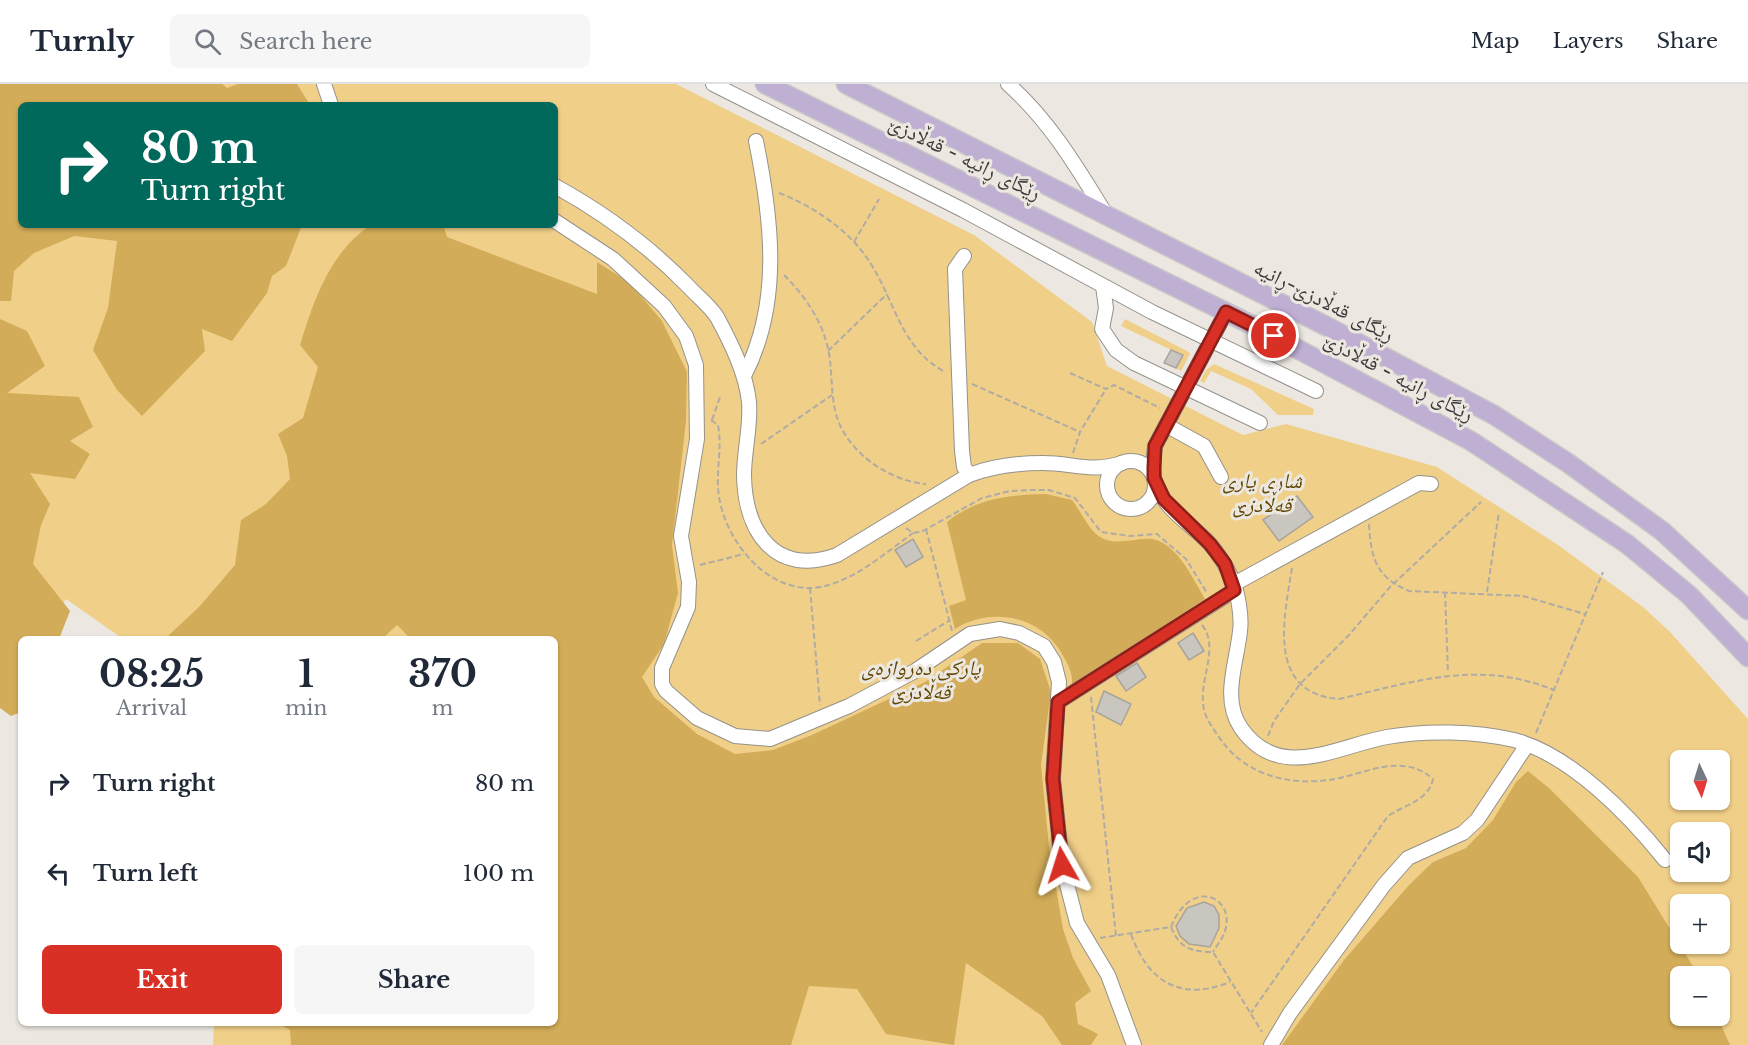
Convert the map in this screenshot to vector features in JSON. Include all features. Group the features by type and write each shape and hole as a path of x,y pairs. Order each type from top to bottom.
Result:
{"main road":[{"name":"ڕێگای ڕانیە - قەڵادزێ","path":"765,84 1226,312 1471,441 1537,482 1658,568 1703,608 1748,657"},
{"name":"ڕێگای قەڵادزێ-ڕانیە","path":"846,84 1458,395 1527,436 1662,531 1748,610"}],"street":[{"path":"324,84 330,102"},
{"path":"713,84 963,210 1103,286 1316,391"},
{"path":"1008,84 1034,110 1060,142 1107,216"},
{"path":"744,376 758,348 771,282 765,189 756,141"},
{"path":"558,188 597,210 639,240 674,272 715,315 744,376 749,401 744,473 746,496 761,536 786,559 803,562 821,561 837,555 969,475 1011,465 1045,463 1099,469 1126,462 1144,465 1170,507 1210,544 1225,564 1234,587 1240,628 1231,690 1232,709 1241,728 1259,746 1278,756 1298,759 1323,755 1388,737 1430,734 1476,735 1514,741 1531,740 1570,767 1625,815 1665,860"},
{"path":"558,223 613,259 664,306 686,336 696,365 697,439 681,529 689,582 688,607 662,668 662,684 679,705 697,718 735,736 770,739 849,706 915,671 970,634 1000,629 1019,633 1044,646 1054,662 1059,682 1053,779 1062,865 1077,923 1108,975 1134,1045"},
{"path":"964,256 954,269 962,451 964,467 969,475"},
{"path":"1103,286 1106,308 1102,329 1116,350 1134,363 1260,423"},
{"path":"1143,506 1154,494 1155,446 1226,312"},
{"path":"1167,424 1204,446 1221,477"},
{"path":"1109,496 1107,488 1110,473 1155,446"},
{"path":"1081,468 1101,484 1120,507 1127,509 1143,506 1170,507"},
{"path":"1058,702 1194,616 1234,587 1295,551 1419,483 1431,484"},
{"path":"1268,1041 1384,885 1408,858 1463,833 1477,820 1531,740"}],"path":[{"path":"765,189 800,201 854,242 869,260 907,338 918,351 939,368 1080,432"},
{"path":"854,242 879,200"},
{"path":"771,266 789,280 802,295 820,326 828,351 832,395 839,424 874,465 888,474 905,480 931,485"},
{"path":"828,351 887,294"},
{"path":"1070,373 1106,389"},
{"path":"1072,455 1080,432 1106,389 1114,386 1161,409"},
{"path":"759,446 832,395"},
{"path":"712,420 720,397"},
{"path":"706,418 718,425 720,434 717,474 719,501 733,537 744,554 762,571 783,582 810,588 831,585 859,571 913,533 926,529 982,498 1010,491 1049,490 1068,494 1083,506 1101,532 1130,536 1151,533 1168,542 1186,560 1212,604"},
{"path":"1268,736 1274,721 1300,684 1349,635 1393,584 1481,502"},
{"path":"1368,511 1370,541 1375,560 1382,575 1393,584 1409,591 1523,596 1585,614"},
{"path":"1487,593 1499,512"},
{"path":"904,525 913,533"},
{"path":"926,529 953,635"},
{"path":"1295,551 1283,623 1289,664 1300,684 1322,698 1339,699 1448,675 1504,676 1554,690"},
{"path":"695,567 744,554"},
{"path":"1531,740 1603,572"},
{"path":"810,588 820,711"},
{"path":"1445,592 1448,675"},
{"path":"1194,616 1205,629 1210,643 1203,682 1203,703 1206,716 1226,749 1239,761 1253,770 1306,783 1344,778 1377,768 1401,764 1423,770 1433,779 1431,789 1420,799 1388,816 1251,1013"},
{"path":"915,641 950,620"},
{"path":"1090,682 1116,936"},
{"path":"1171,927 1176,914 1191,898 1200,895 1212,897 1221,904 1226,920 1225,930 1213,952"},
{"path":"1095,939 1171,927"},
{"path":"1171,927 1181,945 1198,952 1213,952"},
{"path":"1131,934 1146,965 1158,977 1172,985 1197,991 1231,981"},
{"path":"1213,952 1268,1041"}],"green space":[{"name":"پارکی دەروازەی قەڵادزێ","path":"0,84 676,84 974,235 1092,322 1107,366 1243,435 1286,424 1437,467 1558,545 1643,607 1670,632 1748,719 1748,1045 213,1045 214,1026 558,1026 558,636 119,636 66,599 42,636 18,636 18,648 0,701"},
{"path":"1125,319 1189,352 1181,371 1176,368 1182,355 1121,326"},
{"path":"1214,364 1314,409 1313,415 1278,415 1251,389 1211,371 1204,383 1200,381 1206,370"}],"shaded area":[{"path":"0,84 222,84 227,88 238,84 297,84 308,102 18,102 18,228 301,228 286,266 272,276 267,293 232,341 202,329 205,351 142,416 117,390 93,350 108,308 117,241 74,236 34,253 14,271 11,301 0,301"},
{"path":"367,228 444,228 447,237 597,294 597,262 630,283 662,321 687,372 686,421 672,545 678,593 664,644 642,677 654,697 697,734 735,754 773,750 812,735 925,682 982,643 1018,643 1040,659 1051,692 1041,765 1049,847 1063,929 1073,958 1091,991 1075,1003 1078,1024 1098,1034 1091,1045 1062,1045 1042,1016 966,963 954,1045 886,1034 857,989 809,986 791,1045 291,1045 290,1030 283,1026 558,1026 558,636 408,636 397,625 385,636 169,636 200,606 235,565 241,520 266,504 290,479 287,456 278,434 303,418 318,367 300,345 325,279 344,249"},
{"path":"0,319 27,331 45,366 7,393 79,397 93,427 70,441 90,454 75,479 30,473 50,504 41,525 33,564 70,611 60,636 18,636 18,713 11,716 0,708"},
{"path":"1046,494 1072,500 1093,531 1104,539 1120,542 1152,539 1167,545 1186,566 1205,599 1072,685 1071,673 1064,658 1053,641 1041,631 1028,623 999,617 969,622 955,629 949,606 966,600 947,522 970,508 994,499"},
{"path":"1528,771 1550,789 1638,877 1670,929 1670,954 1685,954 1693,966 1670,966 1670,1026 1721,1026 1730,1045 1282,1045 1344,960 1409,885 1433,862 1466,848 1493,820 1516,782"}],"building":[{"path":"1171,350 1183,355 1176,368 1164,363"},
{"path":"1297,496 1313,517 1279,541 1263,520"},
{"path":"913,539 923,557 906,567 895,550"},
{"path":"1193,633 1204,651 1189,660 1178,643"},
{"path":"1137,663 1146,677 1126,691 1116,676"},
{"path":"1104,691 1131,704 1121,725 1096,712"},
{"path":"1204,902 1214,906 1219,915 1219,928 1210,947 1189,944 1180,936 1176,926 1187,908"}],"route":[{"path":"1062,865 1052,762 1058,702 1234,590 1234,584 1225,564 1210,544 1170,507 1160,492 1154,478 1155,446 1226,312 1274,336"}],"park label":[{"name":"شاری یاری قەڵادزێ","path":"1262,493"}]}
